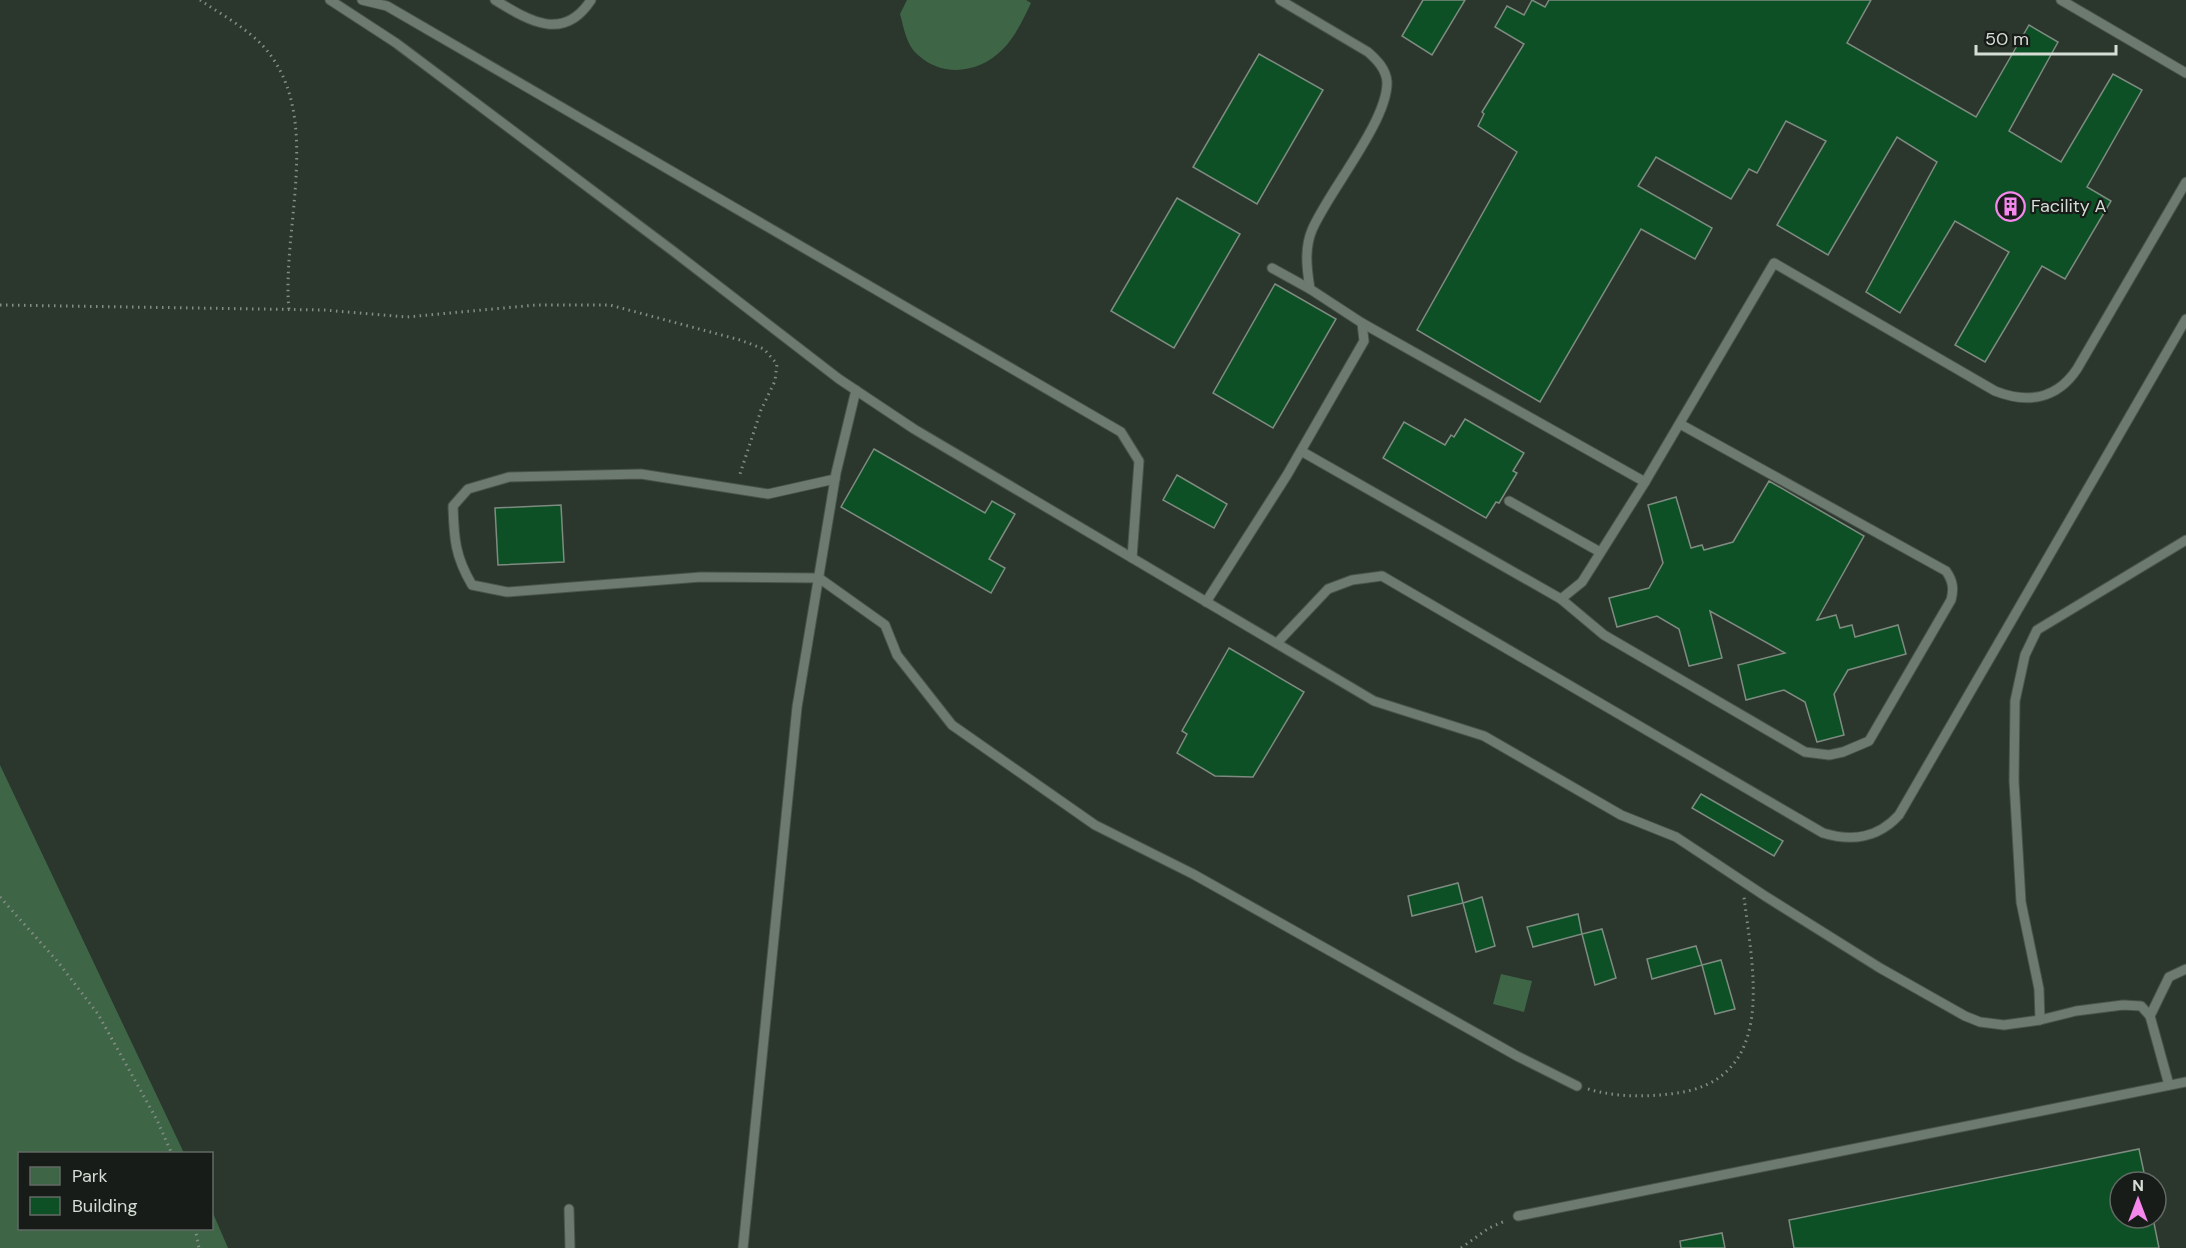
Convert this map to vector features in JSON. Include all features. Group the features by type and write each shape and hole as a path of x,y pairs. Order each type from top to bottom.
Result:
{"lane":[{"path":"330,0 415,58 674,251 839,379 914,429 1276,644 1374,701 1484,736 1621,815 1676,837 1880,968 1965,1016 1980,1022 2004,1025 2040,1020 2076,1011 2123,1005 2141,1006 2150,1016 2169,1085"},
{"path":"362,0 387,6 1121,432 1140,461 1132,558"},
{"path":"495,0 525,18 539,24 553,25 578,16 591,0"},
{"path":"1280,0 1368,52 1380,63 1387,81 1385,96 1377,118 1312,230 1307,254 1310,289"},
{"path":"2061,0 2186,73"},
{"path":"1561,599 1582,582 1680,424 1774,263 1995,391 2008,396 2041,397 2057,391 2069,381 2186,182"},
{"path":"1272,268 1310,289 1362,324 1645,482"},
{"path":"1276,644 1328,589 1352,580 1382,576 1823,833 1853,838 1875,834 1899,815 2186,319"},
{"path":"1206,602 1256,526 1364,341 1362,324"},
{"path":"743,1248 797,707 835,479 856,390"},
{"path":"1301,451 1561,599 1604,635 1805,752 1829,755 1869,741 1951,600 1954,590 1947,571 1680,424"},
{"path":"835,479 768,494 641,474 509,477 468,489 453,506 455,542 461,566 472,585 507,592 701,577 819,578 885,626 897,655 952,725 1095,825 1193,874 1517,1056 1577,1086"},
{"path":"1509,501 1600,552"},
{"path":"2040,1020 2039,989 2022,902 2014,780 2015,700 2025,655 2037,630 2186,540"},
{"path":"2150,1016 2169,977 2186,969"},
{"path":"1518,1215 2186,1082"},
{"path":"569,1209 570,1248"}],"path":[{"path":"200,0 264,47 285,83 294,111 295,173 288,252 289,309"},
{"path":"0,306 289,309 406,317 536,305 610,306 740,340 764,349 777,364 775,381 761,410 735,489"},
{"path":"1577,1086 1596,1092 1635,1096 1680,1093 1704,1088 1722,1076 1735,1060 1746,1040 1752,1020 1755,989 1742,881"},
{"path":"0,897 58,962 98,1014 157,1120 171,1152"},
{"path":"1461,1248 1489,1228 1518,1215"},
{"path":"195,1230 199,1248"}],"green space":[{"path":"907,0 1026,0 1031,3 1011,40 993,58 972,68 950,70 928,62 914,51 906,36 900,14"},
{"path":"0,765 184,1152 18,1152 18,1230 213,1230 213,1213 228,1248 0,1248"},
{"path":"1501,974 1532,981 1524,1012 1493,1004"}],"building":[{"path":"1423,0 1465,0 1432,55 1402,36"},
{"name":"Facility A","path":"1532,0 1545,7 1549,0 1871,0 1847,43 1976,117 2029,25 2058,42 2009,131 2061,162 2113,74 2142,90 2087,187 2111,201 2065,279 2042,266 1985,362 1955,345 2009,252 1955,221 1900,313 1866,292 1937,162 1897,137 1828,255 1777,225 1826,141 1786,121 1757,173 1749,169 1731,199 1656,157 1638,186 1712,228 1695,259 1641,229 1540,402 1417,330 1517,152 1478,126 1484,114 1482,112 1524,44 1495,27 1507,6 1524,15"},
{"path":"1259,54 1323,90 1257,204 1193,167"},
{"path":"1177,198 1240,234 1174,348 1111,311"},
{"path":"1275,284 1336,319 1273,428 1213,393"},
{"path":"1465,419 1524,453 1513,471 1517,473 1499,503 1496,502 1486,518 1383,458 1404,422 1445,445 1451,435 1454,437"},
{"path":"874,449 985,513 992,501 1015,514 989,559 1005,568 991,593 841,507"},
{"path":"1177,475 1227,504 1214,528 1163,500"},
{"path":"1769,481 1864,536 1817,620 1836,615 1840,628 1852,625 1855,637 1898,625 1906,654 1848,670 1834,694 1844,735 1817,742 1805,702 1784,690 1746,700 1738,665 1785,653 1710,611 1722,658 1689,666 1679,629 1657,616 1617,627 1609,598 1649,588 1663,563 1648,505 1676,497 1691,548 1702,545 1704,550 1733,542"},
{"path":"561,505 564,562 498,565 495,508"},
{"path":"1229,648 1304,692 1253,777 1215,776 1177,753 1187,734 1182,731"},
{"path":"1701,794 1783,841 1774,856 1692,808"},
{"path":"1458,883 1463,903 1412,916 1408,896"},
{"path":"1482,897 1495,946 1476,952 1463,903"},
{"path":"1578,914 1582,934 1533,947 1527,927"},
{"path":"1602,929 1616,978 1595,985 1582,934"},
{"path":"1696,946 1702,965 1652,979 1647,959"},
{"path":"1721,960 1735,1009 1715,1014 1702,965"},
{"path":"2139,1149 2143,1170 2108,1170 2108,1230 2155,1230 2159,1248 1794,1248 1789,1220"},
{"path":"1722,1233 1725,1248 1681,1248 1680,1241"}],"place":[{"name":"Facility A","path":"2010,206"}]}
